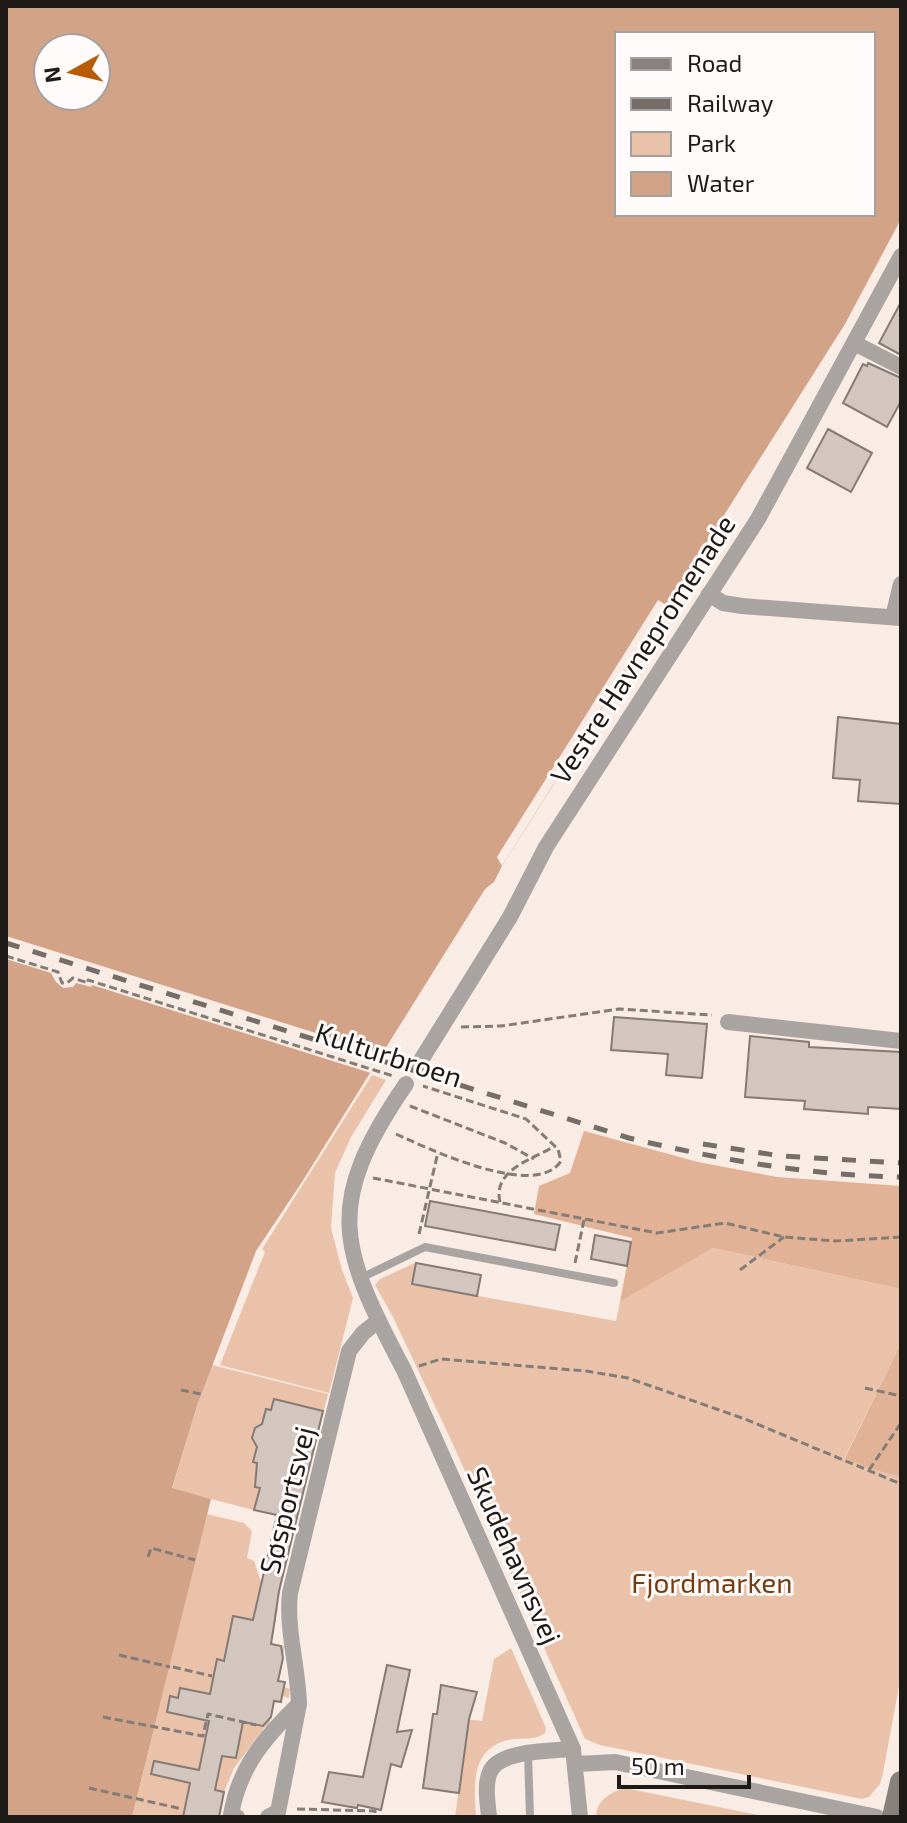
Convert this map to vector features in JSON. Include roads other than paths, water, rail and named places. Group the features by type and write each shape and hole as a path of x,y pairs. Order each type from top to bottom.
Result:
{"street":[{"name":"Vestre Havnepromenade","path":"418,1065 510,917 546,847 758,519 901,256"},
{"path":"854,343 901,367"},
{"path":"709,594 723,603 742,606 897,617 901,584"},
{"path":"728,1022 901,1041"},
{"path":"378,1321 352,1253 348,1227 350,1201 356,1175 378,1126 410,1083"},
{"name":"Skudehavnsvej","path":"378,1321 404,1370 575,1756 580,1817"},
{"name":"Søsportsvej","path":"268,1817 278,1812 299,1704 288,1613 290,1593 349,1351 363,1333 378,1321"},
{"path":"237,1817 231,1815 244,1770 275,1727 299,1704"},
{"path":"489,1817 487,1785 490,1770 501,1759 528,1753 615,1762 877,1817"},
{"path":"893,1817 901,1782"}],"lane":[{"path":"361,1278 425,1247 614,1283"},
{"path":"528,1753 530,1817"}],"water":[{"path":"6,6 901,6 901,219 845,324 494,882 485,889 256,1251 198,1403 172,1488 211,1499 132,1817 6,1817"}],"railway":[{"path":"6,943 629,1138 764,1165 901,1177"},
{"path":"703,1144 781,1156 901,1163"}],"park label":[{"name":"Fjordmarken","path":"712,1582"}]}
